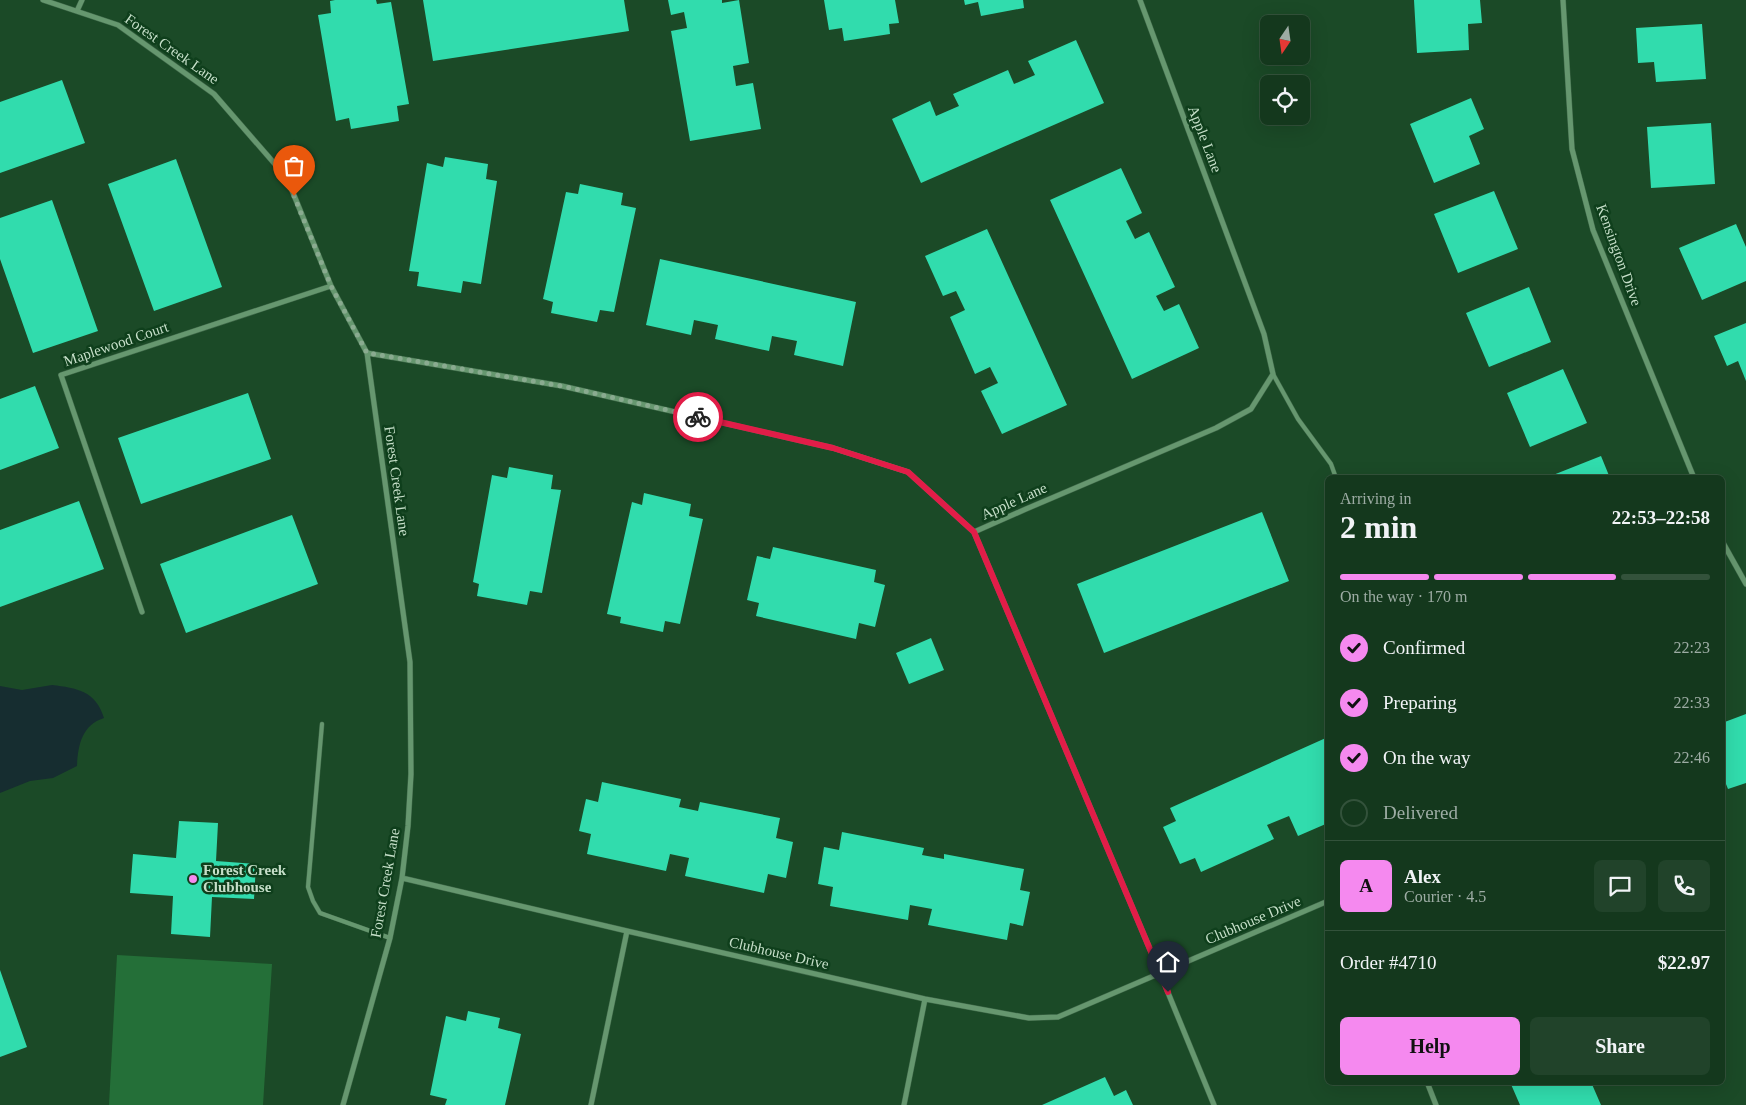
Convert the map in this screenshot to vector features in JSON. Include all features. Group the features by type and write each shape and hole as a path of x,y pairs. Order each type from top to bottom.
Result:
{"street":[{"name":"Forest Creek Lane","path":"43,0 118,25 214,94 286,178 331,286 367,353 410,662 411,774 402,878 390,938 343,1105"},
{"path":"78,11 82,0"},
{"name":"Apple Lane","path":"367,353 562,386 833,448 908,472 974,532 1216,428 1251,408 1273,374 1264,334 1140,0"},
{"name":"Kensington Drive","path":"1562,0 1572,149 1593,230 1693,475"},
{"name":"Maplewood Court","path":"142,612 62,375 331,286"},
{"path":"974,532 1214,1105"},
{"path":"1725,546 1746,584"},
{"name":"Clubhouse Drive","path":"402,878 925,999 1029,1018 1058,1017 1325,902"},
{"path":"591,1105 626,931"},
{"path":"904,1105 925,999"},
{"path":"1428,1085 1436,1105"}],"lane":[{"path":"1273,374 1298,419 1330,464 1335,475"},
{"path":"322,724 308,887 320,913 390,938"}],"green space":[{"path":"117,955 272,964 263,1105 109,1105"}],"water":[{"path":"52,685 70,688 91,696 104,718 97,721 86,731 80,743 77,766 53,778 30,781 0,793 0,686 22,690"}],"building":[{"path":"376,0 377,4 391,2 409,104 397,106 399,121 351,129 349,118 336,121 318,15 331,13 330,1"},
{"path":"423,0 624,0 629,31 433,61"},
{"path":"668,0 722,0 722,3 739,0 749,63 733,66 736,86 753,83 761,129 690,141 671,31 687,28 684,12 671,15"},
{"path":"824,0 895,0 899,23 889,24 890,34 844,41 842,28 829,30"},
{"path":"964,0 1023,0 1024,8 981,16 978,2 965,5"},
{"path":"1414,0 1480,0 1482,23 1468,24 1469,50 1417,53"},
{"path":"1702,24 1706,79 1656,82 1654,62 1638,63 1636,28"},
{"path":"1076,40 1104,103 921,183 892,119 930,101 936,116 959,106 953,94 1008,70 1014,84 1035,75 1028,61"},
{"path":"62,80 85,143 0,173 0,102"},
{"path":"1471,98 1484,129 1469,136 1480,164 1434,183 1410,124"},
{"path":"1711,123 1715,184 1651,188 1647,127"},
{"path":"445,157 488,164 486,179 497,181 481,284 463,281 461,293 417,286 419,272 409,271 427,163 443,167"},
{"path":"176,159 222,287 154,311 108,184"},
{"path":"1121,168 1142,213 1126,221 1135,239 1149,232 1175,287 1156,296 1164,311 1179,304 1199,348 1132,379 1050,200"},
{"path":"580,184 623,193 621,205 636,208 614,312 600,310 597,322 551,313 553,302 543,299 566,192 578,194"},
{"path":"1494,191 1518,249 1458,273 1434,214"},
{"path":"52,200 98,331 33,353 0,259 0,218"},
{"path":"1736,224 1746,247 1746,281 1702,300 1679,248"},
{"path":"987,229 1067,405 1002,434 981,391 998,383 990,367 975,374 950,317 965,310 956,291 943,296 925,256"},
{"path":"660,259 856,302 843,366 794,355 797,341 772,336 769,351 715,339 718,325 694,320 691,335 646,325"},
{"path":"1529,287 1551,342 1489,367 1466,313"},
{"path":"1746,323 1746,381 1738,361 1727,366 1714,336"},
{"path":"1563,369 1587,423 1530,447 1507,393"},
{"path":"35,386 59,448 0,470 0,399"},
{"path":"248,393 271,459 141,504 118,438"},
{"path":"1601,456 1609,475 1553,475"},
{"path":"509,467 553,475 551,489 561,490 542,593 530,591 527,605 477,596 479,584 473,582 492,475 507,478"},
{"path":"644,493 691,504 689,516 703,519 680,624 665,621 663,632 620,623 621,617 607,614 632,502 642,505"},
{"path":"79,501 104,569 0,607 0,530"},
{"path":"1262,512 1289,581 1104,653 1077,584"},
{"path":"292,515 318,584 186,633 160,564"},
{"path":"773,547 876,570 874,582 885,585 875,627 859,623 856,639 756,616 759,603 747,600 757,556 770,559"},
{"path":"931,638 944,670 909,684 896,653"},
{"path":"1746,714 1746,783 1728,789 1725,782 1725,722"},
{"path":"1325,738 1325,824 1298,836 1289,816 1267,825 1274,839 1201,872 1195,858 1180,864 1163,827 1176,821 1170,808"},
{"path":"602,782 681,799 679,807 698,811 700,802 780,818 776,838 793,842 786,878 768,874 764,893 685,876 689,858 670,854 666,871 587,854 591,834 579,831 586,799 598,802"},
{"name":"Forest Creek Clubhouse","path":"179,821 218,823 216,861 256,864 254,899 212,897 210,937 171,934 173,896 130,893 133,854 176,858"},
{"path":"842,832 924,848 922,855 944,859 944,854 1024,869 1020,890 1030,892 1023,926 1010,923 1007,940 928,925 932,909 910,905 908,920 830,906 833,887 818,884 824,847 839,850"},
{"path":"0,970 27,1047 0,1057"},
{"path":"468,1011 500,1018 498,1028 521,1034 505,1105 445,1105 447,1099 430,1095 446,1016 466,1021"},
{"path":"1105,1077 1114,1096 1126,1090 1133,1105 1042,1105"},
{"path":"1511,1085 1592,1085 1601,1105 1520,1105"}],"way so far":[{"path":"294,196 331,286 367,353 562,386 698,417"}],"place":[{"name":"Forest Creek Clubhouse","path":"193,879"}],"route":[{"path":"698,417 833,448 908,472 974,532 1168,992"}]}
